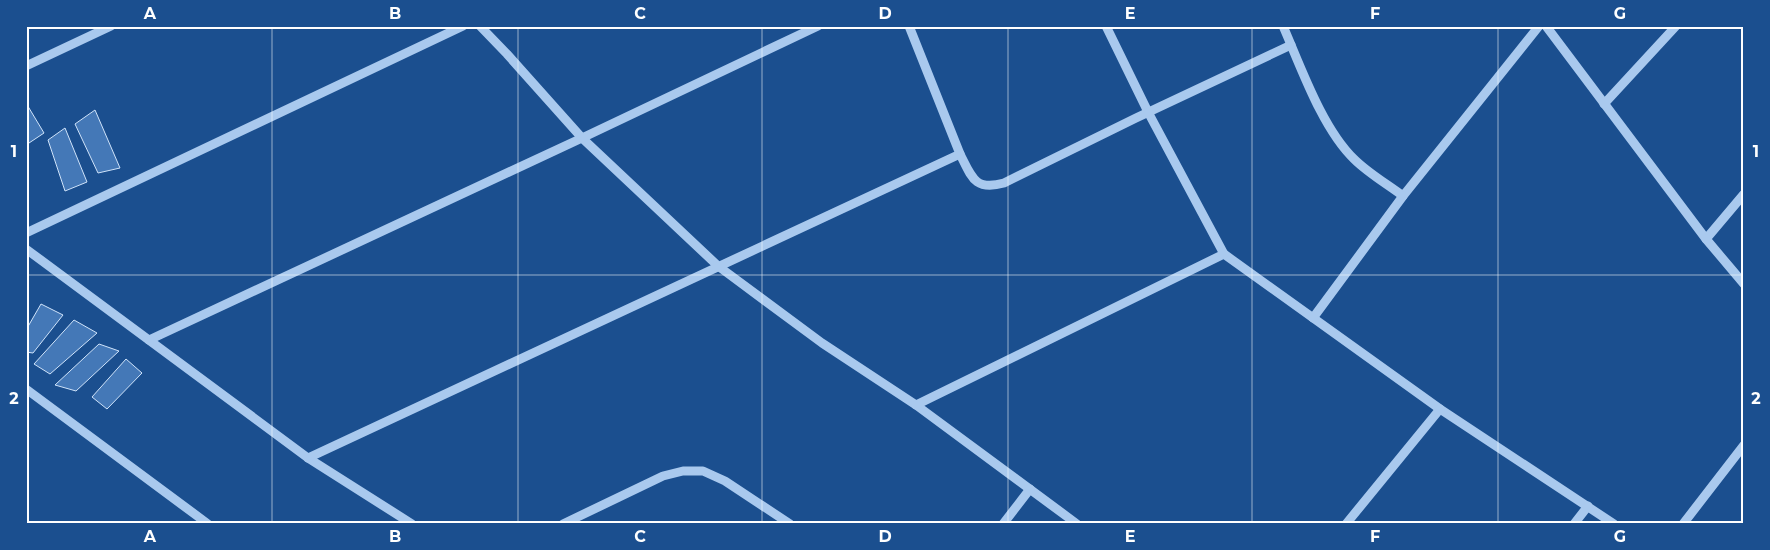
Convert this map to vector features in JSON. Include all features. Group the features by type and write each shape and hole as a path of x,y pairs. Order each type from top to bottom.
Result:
{"street":[{"path":"26,66 111,26"},
{"path":"26,233 463,26"},
{"path":"480,26 508,54 582,138 718,266 822,343 916,405 1077,524"},
{"path":"148,340 818,26"},
{"path":"909,26 960,154 975,180 980,184 990,187 1004,183 1148,112 1291,46"},
{"path":"1106,26 1148,112 1224,254 1440,409 1614,524"},
{"path":"1283,26 1323,115 1337,139 1354,159 1403,196"},
{"path":"1313,318 1403,196 1539,26"},
{"path":"1546,26 1706,239 1744,284"},
{"path":"1604,104 1676,26"},
{"path":"308,458 960,154"},
{"path":"1706,239 1744,194"},
{"path":"26,249 308,458 412,524"},
{"path":"916,405 1224,254"},
{"path":"26,389 208,524"},
{"path":"1346,524 1440,409"},
{"path":"1682,524 1744,444"},
{"path":"564,524 664,476 683,470 703,471 725,481 790,524"},
{"path":"1003,524 1030,489"},
{"path":"1574,524 1588,506"}],"building":[{"path":"26,103 44,133 26,145"},
{"path":"95,110 120,168 98,173 75,124"},
{"path":"65,128 87,182 65,191 48,140"},
{"path":"41,304 63,315 33,353 26,352 26,330"},
{"path":"74,320 97,333 50,374 34,364"},
{"path":"99,344 119,351 76,391 55,385"},
{"path":"126,359 142,373 107,409 92,397"}]}
